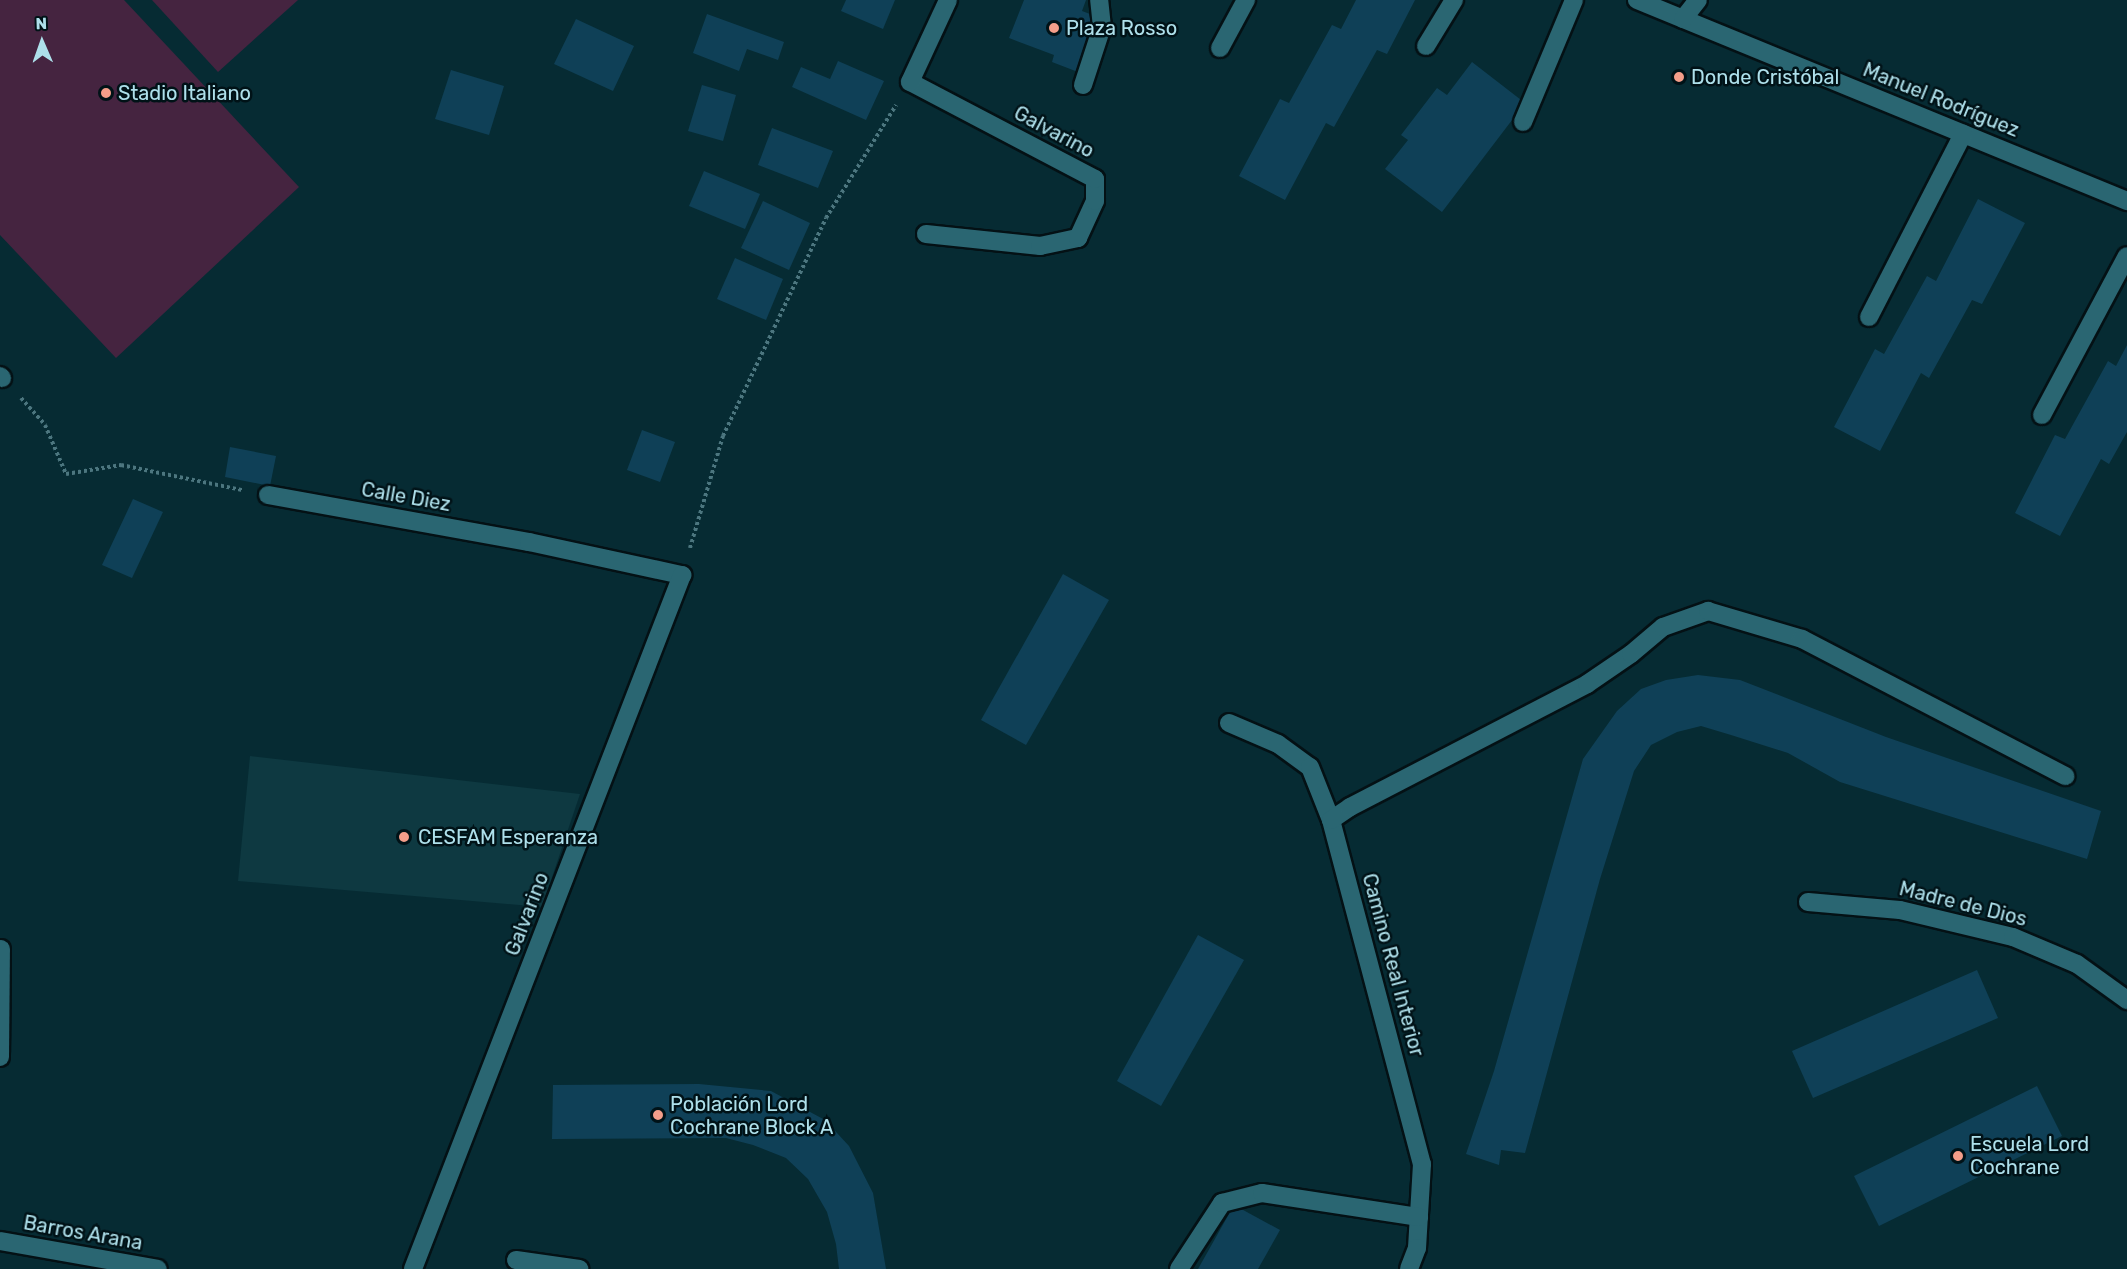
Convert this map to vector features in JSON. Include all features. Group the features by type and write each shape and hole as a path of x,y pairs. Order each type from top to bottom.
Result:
{"street":[{"path":"910,82 948,0"},
{"path":"1083,85 1102,27 1099,0"},
{"path":"1220,48 1246,0"},
{"path":"1426,46 1454,0"},
{"path":"1523,122 1574,0"},
{"name":"Manuel Rodríguez","path":"1637,0 2127,201"},
{"path":"1683,19 1698,0"},
{"name":"Galvarino","path":"910,82 1095,179 1095,201 1078,238 1040,246 926,234"},
{"path":"1869,317 1963,134"},
{"path":"2042,415 2127,256"},
{"name":"Calle Diez","path":"268,495 529,542 682,575"},
{"name":"Galvarino","path":"413,1269 682,575"},
{"path":"1331,820 1350,807 1587,684 1631,654 1663,627 1708,611 1802,639 2065,776"},
{"name":"Camino Real Interior","path":"1229,723 1278,744 1310,767 1331,820 1422,1164 1417,1248 1408,1269"},
{"name":"Madre de Dios","path":"1808,902 1900,910 2013,937 2077,964 2127,1000"},
{"path":"0,1057 1,949"},
{"path":"1179,1269 1222,1203 1262,1193 1419,1216"},
{"name":"Barros Arana","path":"0,1241 68,1262 158,1269"},
{"path":"516,1260 579,1269"}],"path":[{"path":"682,575 723,436 826,218 910,82"},
{"path":"1,377 45,425 66,474 121,465 268,495"}],"shaded area":[{"name":"Stadio Italiano","path":"0,0 124,0 299,187 116,358 0,235"},
{"path":"152,0 298,0 218,72"},
{"name":"CESFAM Esperanza","path":"250,756 580,794 542,907 238,881"}],"building":[{"path":"846,0 895,0 883,29 841,11"},
{"name":"Plaza Rosso","path":"1024,0 1086,0 1082,11 1098,17 1078,72 1052,62 1054,55 1009,38"},
{"path":"1356,0 1415,0 1387,54 1377,50 1334,127 1326,123 1285,200 1239,176 1280,99 1289,103 1332,25 1341,29"},
{"path":"707,14 784,42 778,60 747,49 739,71 693,53"},
{"path":"576,19 634,46 613,91 554,64"},
{"path":"838,61 884,81 866,120 792,87 801,67 830,79"},
{"path":"1472,62 1525,103 1442,212 1385,169 1408,140 1401,135 1437,88 1447,95"},
{"path":"451,70 504,86 489,135 435,119"},
{"path":"702,85 736,95 723,141 688,131"},
{"path":"772,128 833,151 818,188 758,165"},
{"path":"704,171 760,194 745,229 689,206"},
{"path":"1978,199 2025,223 1982,304 1972,300 1929,378 1921,373 1880,451 1834,427 1875,349 1884,354 1927,276 1936,281"},
{"path":"763,201 810,223 789,270 741,248"},
{"path":"735,258 783,279 766,320 717,299"},
{"path":"2127,345 2127,432 2109,464 2101,459 2060,536 2015,513 2055,435 2065,439 2108,361 2116,366"},
{"path":"642,430 675,442 660,482 627,470"},
{"path":"230,447 276,456 270,486 225,477"},
{"path":"133,499 163,512 132,578 102,565"},
{"path":"1063,574 1109,600 1026,745 981,720"},
{"path":"1698,675 1740,680 1886,737 2101,811 2087,859 1840,782 1788,753 1731,735 1701,726 1677,732 1651,745 1634,771 1600,879 1525,1153 1501,1150 1499,1165 1466,1154 1494,1071 1583,759 1617,711 1641,689 1666,680"},
{"path":"1198,935 1244,960 1161,1106 1117,1081"},
{"path":"1977,970 1998,1018 1813,1098 1792,1051"},
{"path":"699,1084 771,1091 825,1120 849,1146 873,1193 886,1269 839,1269 836,1244 827,1212 808,1179 786,1158 753,1145 726,1138 552,1139 553,1085"},
{"name":"Escuela Lord Cochrane","path":"2037,1086 2062,1136 1879,1226 1854,1176"},
{"path":"1234,1205 1280,1230 1258,1269 1198,1269"}],"place":[{"name":"Plaza Rosso","path":"1054,28"},
{"name":"Donde Cristóbal","path":"1679,77"},
{"name":"Stadio Italiano","path":"106,93"},
{"name":"CESFAM Esperanza","path":"404,837"},
{"name":"Población Lord Cochrane Block A","path":"658,1115"},
{"name":"Escuela Lord Cochrane","path":"1958,1156"}]}
